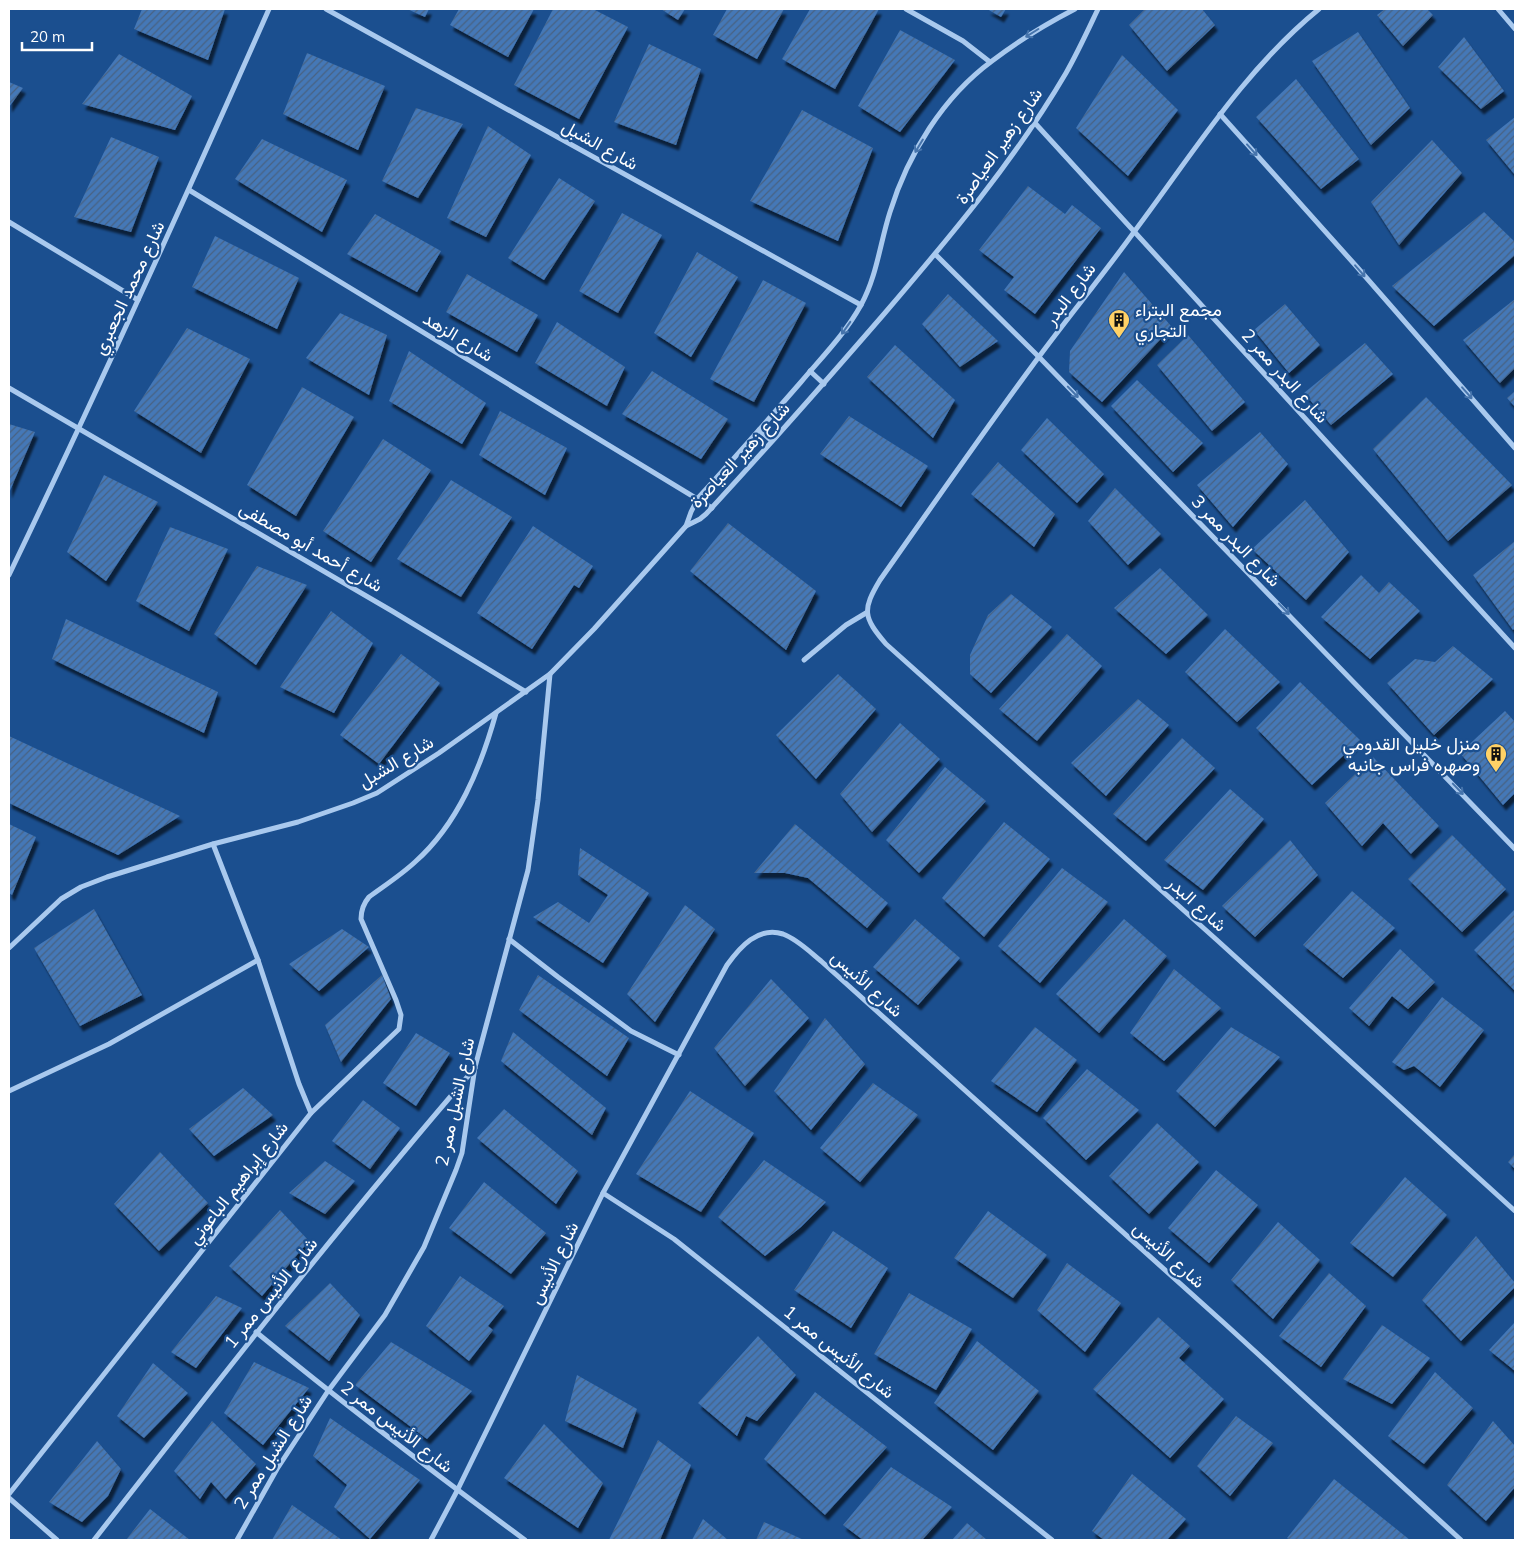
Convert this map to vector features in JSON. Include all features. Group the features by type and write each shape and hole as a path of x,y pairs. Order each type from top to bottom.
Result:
{"street":[{"name":"شارع محمد الجعبري","path":"9,575 80,428 269,9"},
{"name":"شارع الشبل","path":"326,9 861,305"},
{"path":"906,9 963,41 990,62"},
{"name":"شارع زهير العياصرة","path":"686,526 698,498 829,351 861,305 878,263 890,212 913,156 928,130 947,105 990,62 1045,24 1075,9"},
{"name":"شارع زهير العياصرة","path":"686,526 700,519 712,508 824,384 987,190 1066,72 1098,9"},
{"name":"شارع البدر","path":"1319,9 1252,74 1220,114 1135,232 1039,357 880,580 871,596 866,613 873,629 886,644 1218,941 1515,1211"},
{"path":"1498,9 1515,29"},
{"path":"1220,114 1515,448"},
{"name":"شارع البدر ممر 2","path":"1034,122 1515,648"},
{"name":"شارع الزهد","path":"189,190 712,508"},
{"path":"9,222 138,300"},
{"name":"شارع البدر ممر 3","path":"935,254 1039,357 1515,849"},
{"path":"810,371 824,384"},
{"name":"شارع أحمد أبو مصطفى","path":"9,388 392,611 526,692"},
{"path":"760,430 772,441"},
{"name":"شارع الشبل","path":"9,948 61,899 81,887 213,844 298,822 377,793 432,758 550,674 594,629 686,526"},
{"path":"804,660 846,625 866,613"},
{"name":"شارع الشبل ممر 2","path":"237,1540 277,1469 328,1391 385,1315 424,1247 462,1153 475,1067 528,870 534,832 550,674"},
{"path":"311,1113 399,1029 401,1015 361,920 361,911 369,897 415,862 443,830 461,803 475,774 487,744 496,713"},
{"name":"شارع إبراهيم الباعوني","path":"9,1494 311,1113 299,1084 258,960 213,844"},
{"name":"شارع الأنيس","path":"431,1540 458,1491 603,1194 726,965 737,951 752,938 768,933 783,934 800,944 821,961 1216,1316 1461,1540"},
{"path":"509,938 558,978 632,1031 679,1055"},
{"path":"9,1091 109,1044 258,960"},
{"name":"شارع الأنيس ممر 1","path":"94,1540 256,1332 475,1067"},
{"name":"شارع الأنيس ممر 1","path":"603,1194 674,1239 1052,1540"},
{"name":"شارع الأنيس ممر 2","path":"256,1332 328,1391 525,1540"},
{"path":"9,1498 57,1540"}],"building":[{"path":"142,9 225,9 208,60 134,29"},
{"path":"407,9 429,9 425,17"},
{"path":"459,9 534,9 508,57 450,25"},
{"path":"553,9 593,9 628,27 579,119 514,85"},
{"path":"661,9 685,9 678,20"},
{"path":"727,9 784,9 757,59 713,35"},
{"path":"810,9 879,9 835,89 782,59"},
{"path":"987,9 1006,9 1001,17"},
{"path":"1145,9 1202,9 1215,25 1167,71 1129,25"},
{"path":"1385,9 1427,9 1433,15 1403,46 1377,15"},
{"path":"900,30 955,60 900,132 858,106"},
{"path":"1358,32 1410,108 1371,145 1312,61"},
{"path":"1464,37 1504,91 1481,109 1438,67"},
{"path":"649,44 701,69 676,145 614,122"},
{"path":"307,53 385,86 358,150 283,114"},
{"path":"119,54 192,96 175,130 82,104"},
{"path":"1122,55 1178,110 1128,176 1076,128"},
{"path":"1296,79 1359,159 1321,189 1256,117"},
{"path":"9,82 23,88 9,107"},
{"path":"416,108 463,124 418,198 382,181"},
{"path":"802,110 873,148 838,241 750,201"},
{"path":"1515,117 1515,175 1486,140"},
{"path":"488,126 531,155 486,237 447,218"},
{"path":"111,137 159,157 131,232 74,217"},
{"path":"262,139 347,180 322,232 235,179"},
{"path":"1432,140 1462,173 1399,245 1371,202"},
{"path":"559,178 595,201 544,280 508,258"},
{"path":"1028,186 1065,214 1072,205 1101,228 1035,314 1004,290 1014,277 979,250"},
{"path":"1484,212 1515,242 1515,255 1434,326 1392,286"},
{"path":"622,213 662,235 618,313 579,291"},
{"path":"375,214 441,251 417,292 347,254"},
{"path":"215,236 299,278 277,329 192,287"},
{"path":"697,252 738,277 691,357 654,333"},
{"name":"مجمع البتراء التجاري","path":"1124,272 1172,327 1102,402 1069,372 1070,351"},
{"path":"467,274 538,315 517,352 446,312"},
{"path":"763,280 806,303 754,402 710,379"},
{"path":"948,294 998,341 960,367 922,324"},
{"path":"1515,299 1515,368 1500,383 1463,340"},
{"path":"1285,304 1320,345 1289,373 1254,330"},
{"path":"340,313 387,335 369,395 306,358"},
{"path":"557,322 625,367 607,406 535,363"},
{"path":"187,328 250,359 201,453 134,411"},
{"path":"1188,335 1245,402 1212,431 1157,365"},
{"path":"1365,343 1393,374 1331,425 1304,393"},
{"path":"895,345 955,400 933,438 867,377"},
{"path":"409,351 486,403 462,444 389,401"},
{"path":"652,371 728,419 701,459 622,414"},
{"path":"1137,380 1203,443 1173,472 1111,406"},
{"path":"302,387 354,417 296,516 247,485"},
{"path":"1515,391 1515,407 1507,398"},
{"path":"1426,397 1512,485 1448,541 1373,449"},
{"path":"500,411 567,448 545,495 479,455"},
{"path":"849,416 928,466 901,507 820,454"},
{"path":"1047,418 1104,474 1077,503 1021,450"},
{"path":"9,424 35,432 9,493"},
{"path":"1260,432 1288,464 1233,527 1197,485"},
{"path":"383,439 431,470 371,562 323,531"},
{"path":"998,462 1055,514 1034,547 971,494"},
{"path":"104,475 158,502 106,581 67,552"},
{"path":"451,480 512,517 461,597 397,559"},
{"path":"1115,488 1161,534 1128,565 1088,521"},
{"path":"1305,500 1349,552 1306,600 1252,549"},
{"path":"728,523 816,591 786,650 690,571"},
{"path":"533,526 593,566 579,588 574,585 532,649 477,613"},
{"path":"170,527 228,549 189,631 136,601"},
{"path":"1515,541 1515,628 1513,630 1473,575"},
{"path":"257,566 307,585 256,665 214,634"},
{"path":"1160,568 1208,615 1166,654 1114,608"},
{"path":"1361,575 1379,593 1389,582 1420,611 1370,659 1321,617"},
{"path":"1011,594 1052,627 991,693 970,674 970,655 988,615"},
{"path":"331,611 373,643 334,713 280,687"},
{"path":"66,619 218,692 204,733 52,659"},
{"path":"1225,629 1280,682 1237,722 1185,672"},
{"path":"1067,634 1102,666 1037,741 999,709"},
{"path":"1453,646 1493,679 1434,735 1387,683 1415,659 1435,662"},
{"path":"401,654 440,683 379,764 340,735"},
{"path":"838,674 876,709 816,779 776,735"},
{"path":"1300,682 1360,740 1312,785 1256,728"},
{"path":"1138,699 1169,725 1106,796 1071,763"},
{"name":"منزل خليل القدومي وصهره فراس جانبه","path":"1505,711 1515,722 1515,793 1503,805 1460,753"},
{"path":"900,723 940,759 872,832 840,794"},
{"path":"9,736 180,816 118,855 9,803"},
{"path":"1182,738 1215,768 1146,841 1113,814"},
{"path":"1373,757 1439,826 1411,854 1383,823 1362,846 1325,803"},
{"path":"945,767 986,801 919,873 886,840"},
{"path":"1230,789 1264,819 1203,890 1164,860"},
{"path":"1004,822 1050,859 984,937 942,898"},
{"path":"9,824 36,837 12,895 9,893"},
{"path":"795,824 888,903 867,928 808,878 785,873 754,873"},
{"path":"1452,835 1506,889 1462,932 1408,879"},
{"path":"1290,840 1318,875 1255,937 1222,906"},
{"path":"580,848 649,893 603,963 533,917 558,902 589,923 608,895 578,875"},
{"path":"1062,868 1108,902 1040,983 998,946"},
{"path":"1352,891 1395,928 1343,978 1303,945"},
{"path":"685,905 715,929 655,1022 627,994"},
{"path":"94,909 142,995 80,1026 34,948"},
{"path":"1515,909 1515,991 1474,950"},
{"path":"915,919 960,958 918,1005 873,967"},
{"path":"1124,919 1167,956 1099,1033 1056,994"},
{"path":"342,929 369,947 319,991 289,964"},
{"path":"1400,949 1435,982 1408,1009 1392,996 1369,1026 1349,1008"},
{"path":"1174,969 1221,1008 1164,1061 1130,1033"},
{"path":"382,975 391,999 341,1062 325,1025"},
{"path":"538,975 629,1038 607,1076 519,1010"},
{"path":"771,979 809,1018 745,1086 714,1048"},
{"path":"1442,997 1484,1030 1440,1087 1414,1066 1404,1070 1392,1062"},
{"path":"825,1018 865,1064 811,1130 774,1091"},
{"path":"1035,1027 1077,1060 1037,1112 991,1081"},
{"path":"1231,1027 1280,1057 1215,1127 1176,1091"},
{"path":"513,1032 606,1108 592,1135 501,1061"},
{"path":"416,1033 450,1053 416,1106 383,1083"},
{"path":"1087,1069 1139,1110 1086,1160 1043,1118"},
{"path":"873,1083 918,1115 860,1182 820,1148"},
{"path":"243,1088 273,1115 214,1156 189,1129"},
{"path":"690,1091 754,1133 701,1212 636,1174"},
{"path":"363,1100 400,1128 370,1169 332,1141"},
{"path":"504,1109 578,1171 556,1204 477,1138"},
{"path":"1157,1123 1199,1162 1149,1214 1109,1176"},
{"path":"160,1152 208,1203 159,1251 114,1204"},
{"path":"1515,1154 1515,1169 1508,1162"},
{"path":"764,1160 826,1202 801,1227 765,1256 718,1217"},
{"path":"325,1161 355,1181 325,1214 289,1193"},
{"path":"1216,1170 1258,1205 1209,1263 1168,1228"},
{"path":"1405,1177 1447,1215 1393,1277 1350,1243"},
{"path":"484,1182 546,1233 511,1274 449,1228"},
{"path":"280,1210 309,1241 262,1296 229,1266"},
{"path":"988,1211 1047,1255 1013,1298 954,1258"},
{"path":"1278,1222 1320,1260 1273,1319 1231,1280"},
{"path":"833,1231 888,1268 851,1328 794,1290"},
{"path":"1476,1236 1515,1283 1515,1287 1461,1341 1422,1300"},
{"path":"1067,1263 1121,1303 1085,1352 1037,1310"},
{"path":"1329,1273 1366,1306 1321,1367 1279,1336"},
{"path":"460,1276 504,1306 488,1326 493,1330 469,1361 426,1326"},
{"path":"330,1283 360,1315 329,1361 285,1326"},
{"path":"909,1293 972,1329 936,1390 874,1354"},
{"path":"216,1296 242,1308 196,1368 171,1352"},
{"path":"1158,1317 1190,1346 1179,1358 1224,1399 1170,1458 1093,1389"},
{"path":"1515,1322 1515,1371 1489,1350"},
{"path":"1382,1325 1430,1358 1392,1404 1343,1379"},
{"path":"758,1336 796,1375 757,1421 746,1416 737,1436 698,1403"},
{"path":"977,1341 1039,1391 993,1450 934,1403"},
{"path":"391,1342 472,1391 427,1439 355,1385"},
{"path":"254,1362 309,1388 263,1445 224,1413"},
{"path":"153,1363 188,1393 144,1438 117,1416"},
{"path":"1435,1372 1473,1408 1424,1464 1388,1436"},
{"path":"577,1375 637,1409 623,1448 565,1421"},
{"path":"815,1392 887,1447 825,1515 764,1459"},
{"path":"1236,1416 1273,1443 1230,1496 1197,1466"},
{"path":"330,1418 420,1480 370,1539 334,1507 347,1485 313,1456"},
{"path":"212,1421 256,1464 226,1499 211,1482 200,1499 174,1471"},
{"path":"1493,1421 1515,1446 1515,1487 1486,1521 1447,1485"},
{"path":"544,1424 603,1483 578,1528 504,1478"},
{"path":"658,1440 691,1465 660,1540 609,1540"},
{"path":"97,1441 121,1469 108,1496 82,1522 49,1502"},
{"path":"891,1467 952,1507 922,1540 863,1540 843,1525"},
{"path":"1132,1474 1186,1519 1167,1540 1104,1540 1092,1531"},
{"path":"1334,1479 1410,1540 1290,1540 1287,1538"},
{"path":"292,1505 342,1540 272,1540"},
{"path":"150,1509 190,1540 126,1540"},
{"path":"703,1519 728,1540 692,1540"},
{"path":"764,1522 804,1540 756,1540"},
{"path":"967,1523 987,1540 952,1540"}],"place":[{"name":"مجمع البتراء التجاري","path":"1119,339"},
{"name":"منزل خليل القدومي وصهره فراس جانبه","path":"1496,773"}]}
